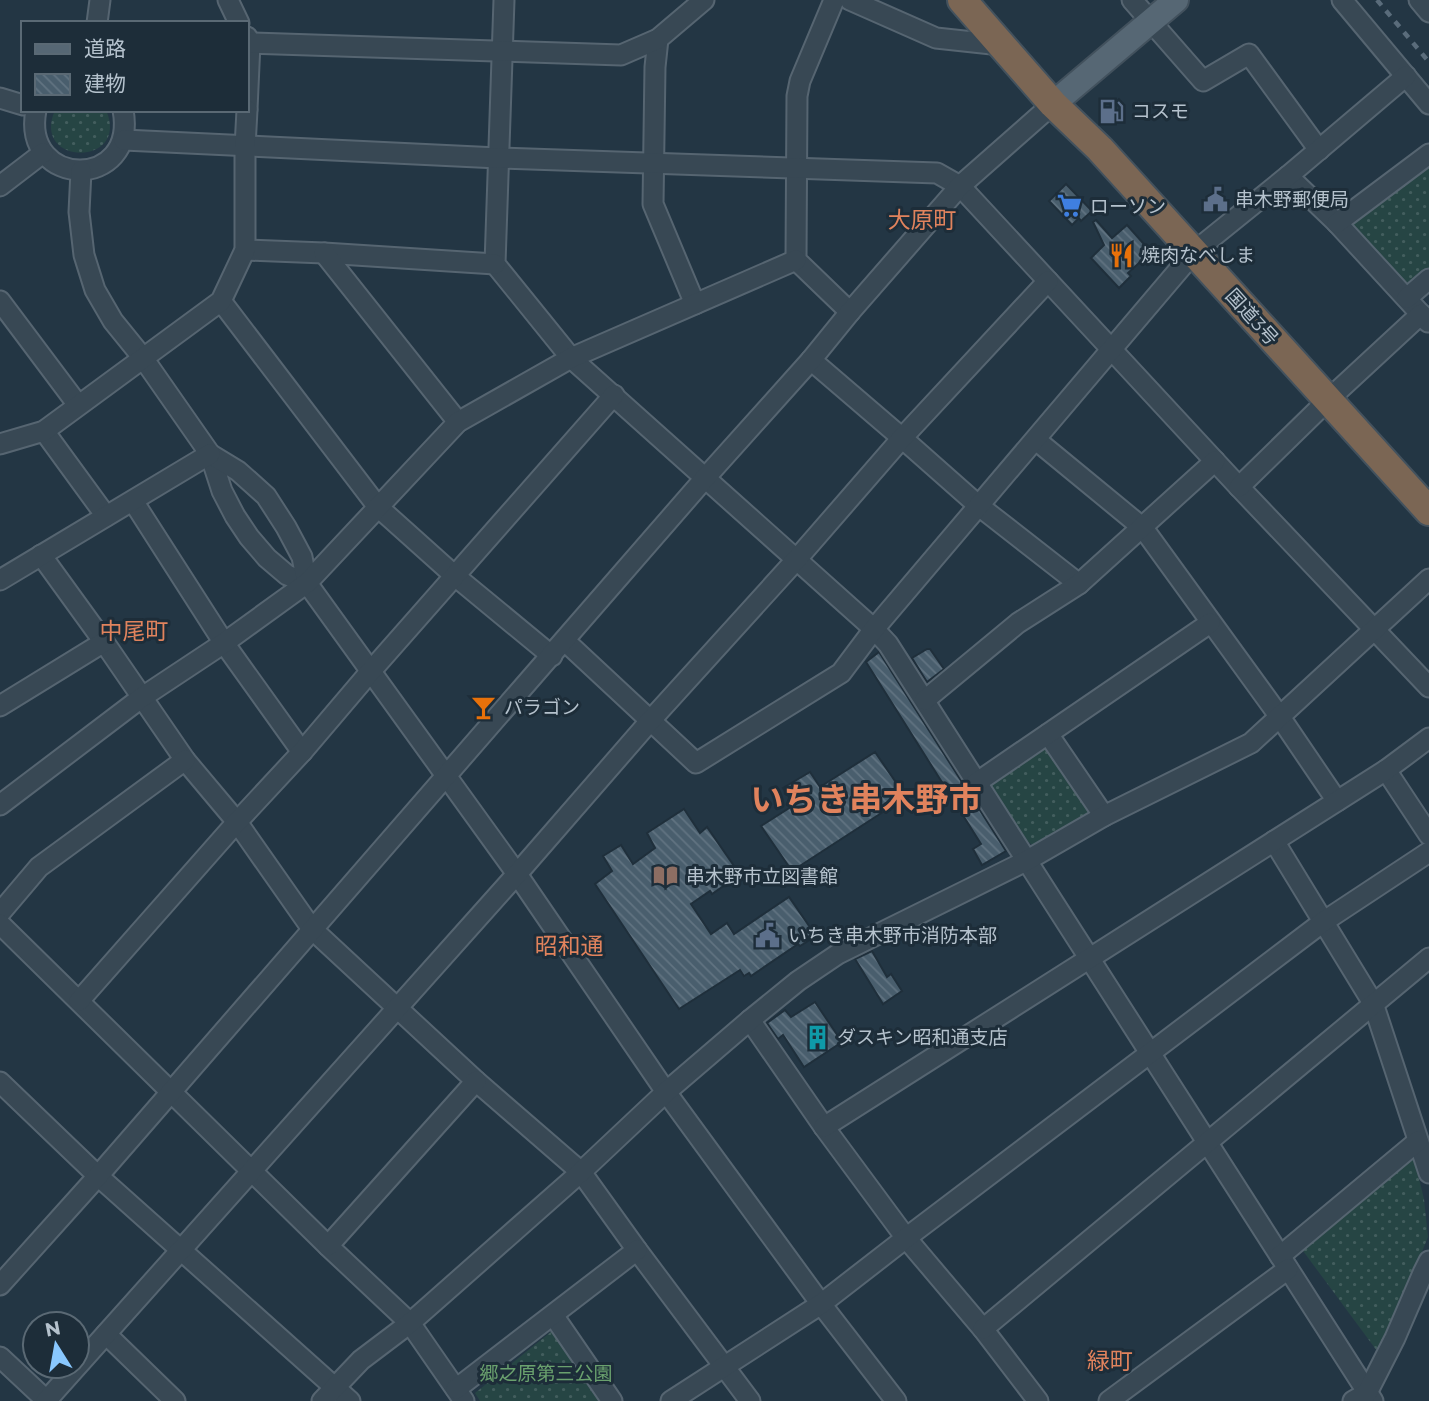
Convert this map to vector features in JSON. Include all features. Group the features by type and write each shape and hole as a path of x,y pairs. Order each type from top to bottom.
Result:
{"highway":[{"name":"国道3号","path":"972,4 1001,45 1052,104 1100,149 1429,511"}],"main road":[{"path":"1052,104 1176,0"}],"street":[{"path":"97,21 100,0"},
{"path":"228,0 238,21"},
{"path":"504,0 495,264 571,358 888,643 1284,1262 1364,1398"},
{"path":"248,40 621,55 658,39 704,0"},
{"path":"834,0 800,81 797,96 796,260 850,312"},
{"path":"850,0 936,38 1001,45"},
{"path":"1132,0 1203,81 1249,54 1319,150"},
{"path":"1342,0 1429,104"},
{"path":"1419,0 1429,12"},
{"path":"658,39 655,67 653,204 695,304"},
{"path":"565,641 696,763 841,673 874,629 1194,252 1406,76"},
{"path":"0,98 21,104"},
{"path":"0,1285 811,360 960,186 1052,104"},
{"path":"37,112 34,124 36,139 43,153 53,163 66,169 81,171 92,170 111,159 124,140 124,112"},
{"path":"0,443 44,431 221,301 245,250 247,112"},
{"path":"124,140 498,158 937,173 960,186 1429,687"},
{"path":"0,186 43,153"},
{"path":"1337,223 1429,154"},
{"path":"81,171 79,212 84,256 95,290 113,321 143,358 210,454 222,491 250,537 267,558 287,575 307,583"},
{"path":"1239,487 1328,400 1425,318 1337,223 1288,176"},
{"path":"245,250 495,264"},
{"path":"324,253 458,422"},
{"path":"0,805 141,698 225,643 307,583 458,422 571,358 796,260"},
{"path":"1407,299 1429,279"},
{"path":"0,1357 47,1401 902,438 1048,281"},
{"path":"221,301 377,507 552,656"},
{"path":"2,309 78,405"},
{"path":"811,360 979,506 1079,584"},
{"path":"79,1001 302,752 614,395"},
{"path":"44,431 106,516"},
{"path":"1036,440 1143,528 1280,717 1337,801"},
{"path":"0,580 210,454"},
{"path":"210,454 238,471 266,496 302,557 307,583 517,874 666,1091 821,1304 896,1401"},
{"path":"925,700 1018,623 1079,584 1215,461"},
{"path":"132,501 225,643 302,752"},
{"path":"41,555 185,760 237,822 313,929 476,1081 581,1172 750,1401"},
{"path":"328,1394 361,1360 410,1323 581,1172 666,1091 798,981 838,954 1026,861 1104,816 1251,743 1429,579"},
{"path":"976,783 1210,622"},
{"path":"0,706 104,642"},
{"path":"1048,734 1104,816"},
{"path":"824,1127 1386,770 1429,738"},
{"path":"0,914 39,867 185,760"},
{"path":"1386,770 1429,835"},
{"path":"1274,841 1373,1003 1429,1173"},
{"path":"671,1401 821,1304 1323,922 1429,852"},
{"path":"0,924 410,1323 460,1395 553,1314 637,1251"},
{"path":"983,1329 1429,958"},
{"path":"750,1020 906,1238 983,1329 1038,1401"},
{"path":"328,1246 476,1081"},
{"path":"1,1086 181,1250 328,1394 350,1401"},
{"path":"1109,1401 1284,1262 1418,1140"},
{"path":"1364,1398 1395,1338 1429,1261"},
{"path":"553,1314 612,1401"},
{"path":"106,1334 175,1401"}],"green space":[{"path":"55,112 106,112 110,129 105,142 94,150 81,153 67,150 56,142 51,129"},
{"path":"1429,163 1429,271 1408,290 1348,227"},
{"path":"1041,746 1050,747 1092,808 1091,815 1033,845 1023,839 989,787 991,780"},
{"path":"1412,1150 1424,1199 1428,1237 1380,1355 1292,1236"},
{"name":"郷之原第三公園","path":"552,1331 603,1401 480,1401 475,1393"}],"building":[{"name":"ローソン","path":"1066,184 1092,211 1072,225 1049,201"},
{"name":"焼肉なべしま","path":"1096,220 1112,238 1127,225 1151,252 1128,273 1131,276 1119,288 1091,258 1104,245 1093,222"},
{"path":"930,649 944,669 927,682 912,658"},
{"path":"879,652 1006,851 982,865 973,849 981,844 866,662"},
{"path":"875,752 906,797 792,871 761,826 794,805 783,788 810,772 820,787"},
{"path":"684,809 700,833 707,827 734,866 727,873 732,880 691,904 711,934 727,923 734,934 789,897 816,936 800,946 798,944 751,976 749,973 744,976 740,970 679,1009 595,884 612,871 603,856 621,845 633,864 655,848 647,833"},
{"path":"872,951 887,977 891,974 902,991 883,1004 855,959"},
{"name":"ダスキン昭和通支店","path":"815,1002 842,1042 804,1067 783,1035 778,1039 767,1023 785,1010 791,1017"}],"railway":[{"path":"1377,0 1429,62"}],"place":[{"name":"コスモ","path":"1112,111"},
{"name":"串木野郵便局","path":"1215,199"},
{"name":"ローソン","path":"1070,206"},
{"name":"焼肉なべしま","path":"1121,255"},
{"name":"パラゴン","path":"484,707"},
{"name":"串木野市立図書館","path":"666,876"},
{"name":"いちき串木野市消防本部","path":"768,935"},
{"name":"ダスキン昭和通支店","path":"817,1037"}],"district":[{"name":"大原町","path":"922,220"},
{"name":"中尾町","path":"134,631"},
{"name":"いちき串木野市","path":"866,799"},
{"name":"昭和通","path":"569,946"},
{"name":"緑町","path":"1110,1361"}]}
